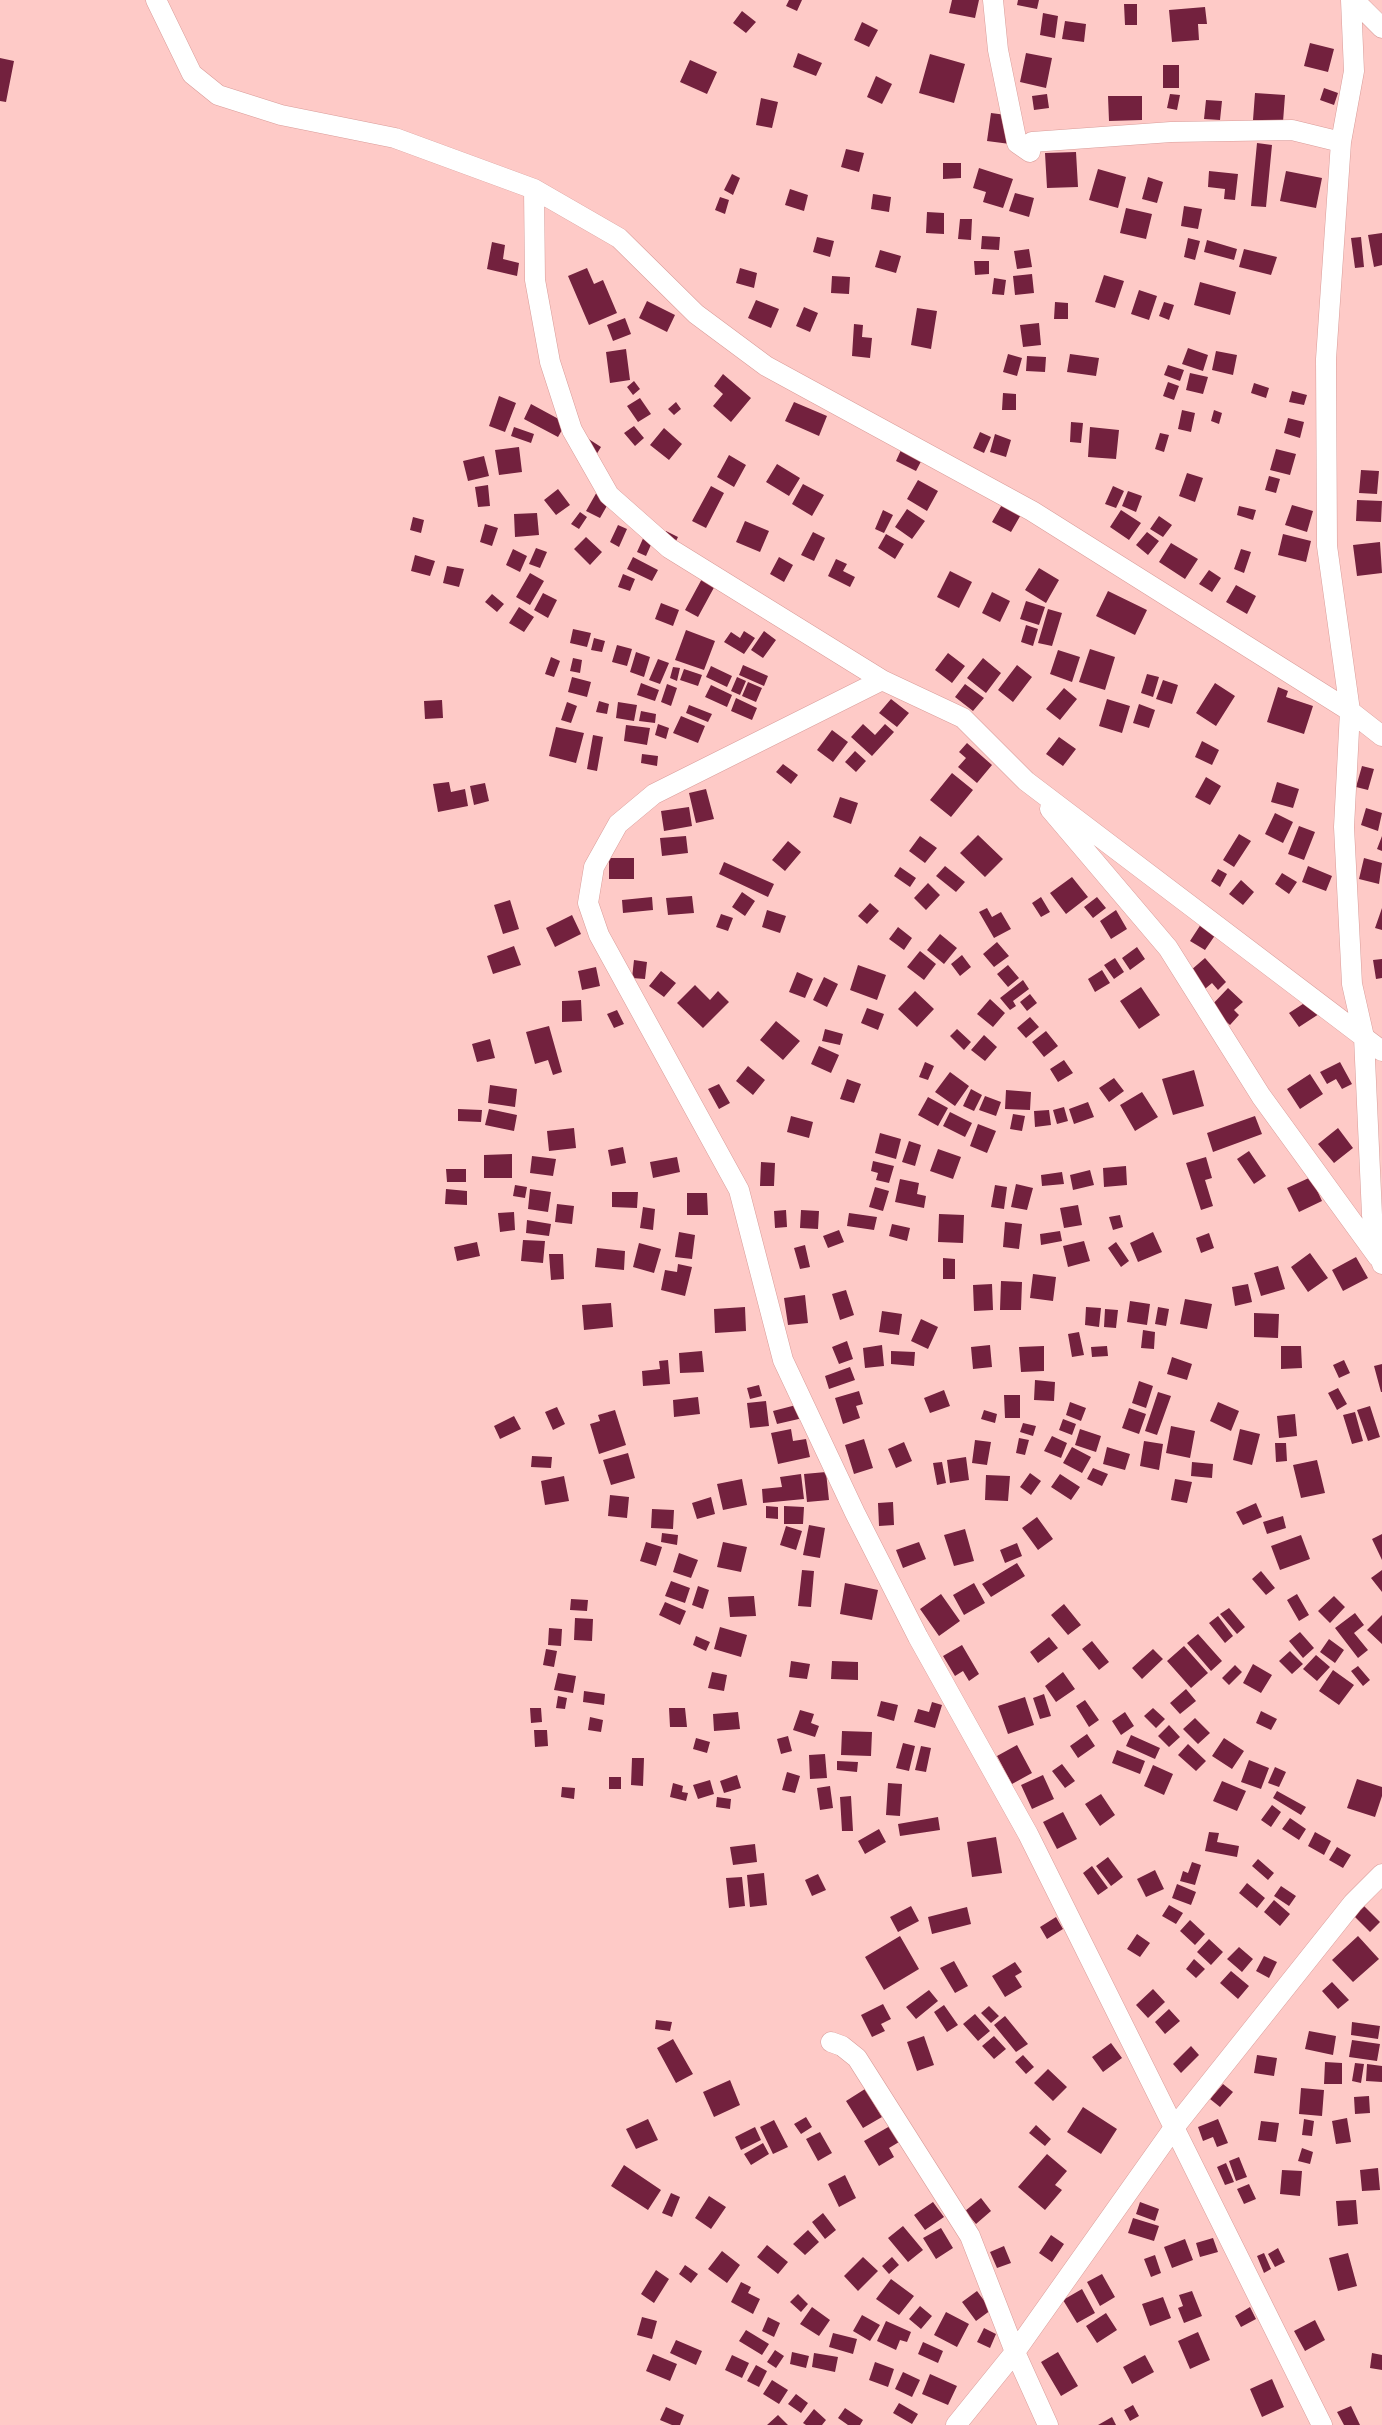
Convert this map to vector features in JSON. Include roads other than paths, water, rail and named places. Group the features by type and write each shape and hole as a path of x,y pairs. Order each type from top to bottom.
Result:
{"street":[{"path":"156,0 192,74 218,95 281,115 395,138 534,189 619,238 696,314 766,366 1032,511 1350,711 1382,736"},
{"path":"993,0 998,50 1017,143 1030,153 1032,142 1171,132 1292,130 1341,142"},
{"path":"1353,0 1354,71 1341,142 1326,358 1327,546 1350,711 1344,827 1352,984 1364,1037 1372,1215 1382,1262"},
{"path":"1353,0 1382,28"},
{"path":"534,189 535,280 550,362 572,430 609,495 669,548 882,680 963,718 1026,781 1168,948 1261,1096 1382,1262"},
{"path":"882,680 654,794 618,824 594,867 588,903 599,935 740,1190 783,1360 855,1513 918,1637 1028,1834 1322,2425"},
{"path":"1026,781 1382,1051"},
{"path":"956,2425 1015,2352 1173,2129 1353,1903 1382,1874"},
{"path":"831,2042 842,2046 857,2058 970,2236 1015,2352 1048,2425"}]}
